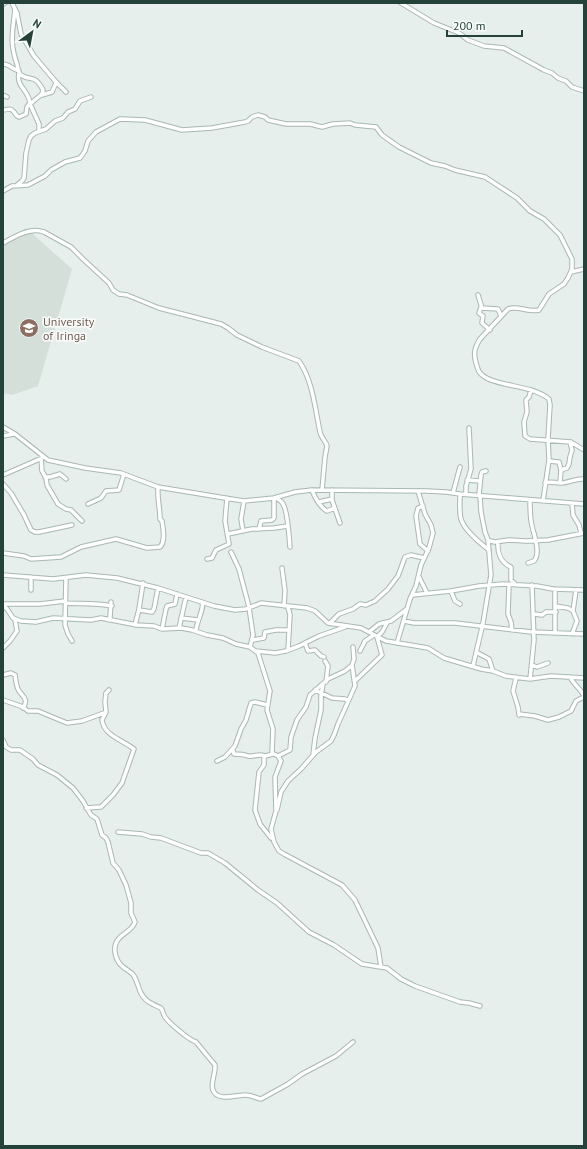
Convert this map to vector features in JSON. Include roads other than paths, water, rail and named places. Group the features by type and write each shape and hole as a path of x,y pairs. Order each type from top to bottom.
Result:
{"street":[{"path":"12,3 24,38 37,61 66,92"},
{"path":"401,3 434,23 459,33 468,40 484,46 504,48 544,70 552,72 559,79 566,80 572,87 584,91"},
{"path":"15,9 11,42 12,49 19,72 20,85 27,93 39,124 39,131"},
{"path":"3,64 8,65 24,77 36,79 43,88 42,95"},
{"path":"3,110 12,109 17,116 26,114 27,107 30,103 42,95 52,92 56,83"},
{"path":"3,95 7,97"},
{"path":"17,185 24,178 26,153 29,140 34,133 46,129 54,122 62,119 68,112 74,110 80,101 91,97"},
{"path":"3,191 12,186 28,185 45,176 52,169 64,162 80,158 85,151 88,141 96,132 120,118 145,120 180,130 212,128 247,122 251,117 258,115 268,120 286,124 310,124 322,127 333,124 350,123 358,126 376,127 382,135 423,159 455,170 485,177 517,198 530,211 544,219 562,236 573,260 571,272 562,286 550,294 539,310 508,309 500,316 479,342 474,351 474,357 480,373 494,381 531,390 547,397 549,401 549,461 543,501"},
{"path":"3,243 29,231 40,230 72,247 82,259 109,283 113,290 119,294 127,295 159,308 221,324 237,335 257,345 299,361 308,378 321,434 327,446 322,490"},
{"path":"571,272 584,269"},
{"path":"478,295 481,307 479,313 483,316 482,323 490,330"},
{"path":"481,307 486,309 498,309 500,316"},
{"path":"531,390 530,397 526,400 527,412 524,422 524,434 530,439 570,442 584,450"},
{"path":"3,427 14,434 42,458 61,463 124,474 158,487 244,501 275,498 295,492 332,490 440,491 479,496 584,504"},
{"path":"466,494 471,469 469,428"},
{"path":"3,436 14,434"},
{"path":"561,471 567,468 570,464 572,450 570,442"},
{"path":"3,475 42,458"},
{"path":"42,458 42,470 49,489 58,504 71,510 82,521"},
{"path":"549,461 560,462 560,483"},
{"path":"453,493 460,467"},
{"path":"473,666 482,627 491,570 488,540 481,512 479,496 481,474 486,471"},
{"path":"45,477 60,474 66,478"},
{"path":"88,504 101,498 106,491 119,490 124,474"},
{"path":"458,477 480,482"},
{"path":"545,483 552,481 560,483 584,479"},
{"path":"3,484 11,493 31,530 39,532 72,525"},
{"path":"3,553 23,556 31,559 61,557 81,547 116,539 147,548 160,547 163,541 163,527 160,518 160,503 157,495 158,487"},
{"path":"312,490 315,498 326,511 335,508"},
{"path":"332,490 332,499 340,523"},
{"path":"397,643 419,576 421,565 432,541 433,530 418,491"},
{"path":"460,494 461,518 463,524 474,538 489,550"},
{"path":"207,559 212,558 218,549 228,545 228,534 225,521 227,498"},
{"path":"275,498 283,504 288,526 290,547"},
{"path":"259,529 261,521 272,520 274,518 275,498"},
{"path":"319,502 332,499"},
{"path":"528,563 537,558 530,500"},
{"path":"243,531 241,519 244,501"},
{"path":"488,540 498,542 509,540 548,540 583,533 574,515 572,503"},
{"path":"423,506 417,509 416,516 420,544 428,551"},
{"path":"228,534 288,526"},
{"path":"498,542 498,551 501,559 505,564 511,567 511,580 515,584"},
{"path":"231,552 239,569 249,607 253,630 253,640 250,647"},
{"path":"330,623 339,614 353,609 360,604 366,605 375,601 388,589 398,576 405,557 411,555 424,558"},
{"path":"282,568 286,607 290,615 289,649"},
{"path":"3,575 66,578 86,574 142,583 214,606 235,610 246,609 261,603 286,607 307,608 319,614 326,622 361,628 386,641 428,648 444,658 506,676 530,679 551,676 584,678"},
{"path":"419,576 427,593"},
{"path":"31,577 31,590"},
{"path":"66,578 64,618 66,630 72,641"},
{"path":"135,625 139,610 142,583"},
{"path":"509,584 508,614 512,630"},
{"path":"412,595 489,585 509,584 555,589 584,590"},
{"path":"530,679 534,614 532,586"},
{"path":"139,610 152,612 154,609 158,588"},
{"path":"555,589 555,633"},
{"path":"573,612 576,590"},
{"path":"451,591 455,601 460,604"},
{"path":"162,629 166,608 167,606 175,604 177,594"},
{"path":"179,628 186,596"},
{"path":"3,605 65,602 88,605 112,604 109,620"},
{"path":"196,631 198,620 204,605 202,602"},
{"path":"3,605 8,609 15,620 17,631 3,648"},
{"path":"555,606 568,608 573,612 577,621 572,634"},
{"path":"360,651 365,641 383,631 387,623 408,608"},
{"path":"534,614 542,615 546,612 556,612"},
{"path":"15,620 36,622 50,618 91,620 101,618 135,625 154,626 162,629 179,628 196,631 250,647 256,651 275,653 305,643 346,626"},
{"path":"181,618 198,620"},
{"path":"404,621 414,623 455,623 512,630 584,634"},
{"path":"369,632 379,624 387,623"},
{"path":"253,640 263,639 265,632 268,630 289,630"},
{"path":"356,680 382,655 376,636"},
{"path":"305,643 307,650 315,650 325,659 328,666 322,693 321,710 313,756"},
{"path":"354,647 352,673 355,686 354,689"},
{"path":"256,651 270,691 267,705 273,729 271,750 273,754"},
{"path":"476,652 488,659 493,671"},
{"path":"532,665 537,667 548,663"},
{"path":"278,756 290,750 297,720 306,707 310,695 324,683 345,671 352,665"},
{"path":"3,675 11,673 15,676 15,682 19,691 25,697 26,703 24,708"},
{"path":"272,840 272,829 281,792 288,781 333,738 348,701 356,686 356,680 352,673"},
{"path":"516,678 513,691 518,704 519,716 535,716 548,720 559,717 570,711 576,701 584,696 570,677"},
{"path":"86,808 101,807 113,795 126,775 134,749 106,730 102,721 106,712 106,693 109,690"},
{"path":"315,690 332,698 346,699 348,701"},
{"path":"3,700 28,711 38,711 67,723 82,721 104,714"},
{"path":"218,761 233,750 237,744 251,703 255,702 267,705"},
{"path":"3,740 4,747 11,750 20,750 33,759 38,765 57,774 73,788 84,801 86,808 91,815 97,819 102,835 108,842 113,863 122,875 131,903 130,910 135,922 134,926 116,942 116,956 122,966 134,976 140,991 145,998 152,1004 161,1008 165,1017 179,1031 192,1041 196,1042 216,1065 212,1087 217,1096 227,1097 246,1095 261,1099 288,1084 302,1074 336,1056 353,1042"},
{"path":"233,750 234,754 245,754 248,756 260,754 265,756 273,754 278,756 281,761 275,777 276,811"},
{"path":"265,756 263,760 264,765 259,772 255,810 260,824 282,852 342,886 355,900 378,948 381,967"},
{"path":"118,832 142,834 161,838 201,853 208,853 225,863 275,902 312,934 334,944 362,964 387,968 401,979 415,986 460,1002 469,1002 480,1006"}],"place":[{"name":"University of Iringa","path":"29,328"}]}
